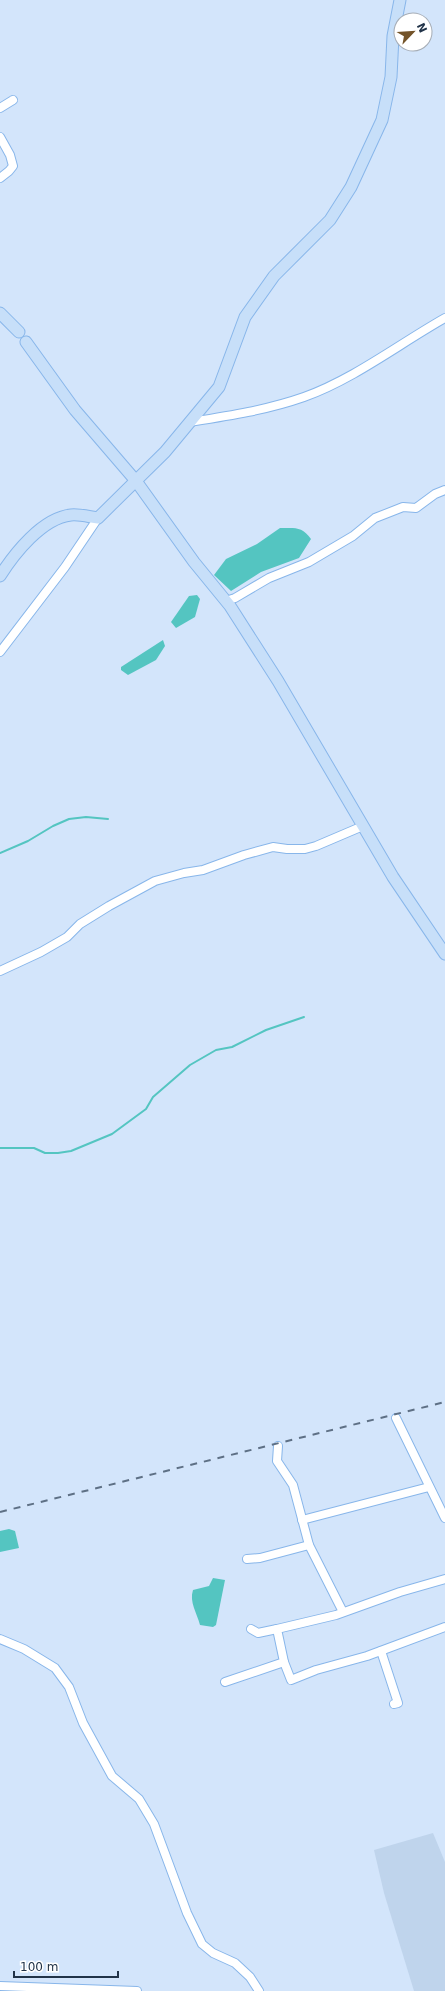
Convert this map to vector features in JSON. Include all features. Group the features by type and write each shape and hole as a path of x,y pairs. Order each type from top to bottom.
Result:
{"street":[{"path":"0,652 65,567 98,518 166,452 219,387 245,317 274,276 330,220 351,187 382,120 391,77 393,36 400,0"},
{"path":"0,108 13,100"},
{"path":"0,137 10,155 13,166 0,178"},
{"path":"0,313 19,332 75,410 136,481 194,562 226,601 278,681 392,878 445,954"},
{"path":"190,422 245,413 304,397 365,368 405,340 445,318"},
{"path":"226,601 235,598 269,578 309,562 353,536 375,518 403,507 416,508 435,494 445,490"},
{"path":"0,576 12,557 48,522 70,515 98,518"},
{"path":"0,971 49,947 109,906 154,881 203,870 244,855 273,847 287,850 305,849 316,846 363,826"},
{"path":"396,1418 445,1518"},
{"path":"278,1446 277,1461 293,1485 309,1545 343,1612"},
{"path":"302,1520 429,1487"},
{"path":"247,1559 260,1558 309,1545"},
{"path":"251,1629 258,1633 312,1622 400,1592 445,1579"},
{"path":"277,1629 284,1662 291,1680 316,1670 367,1656 445,1627"},
{"path":"0,1639 24,1649 55,1668 69,1687 83,1723 112,1776 139,1800 154,1824 202,1944 213,1953 235,1963 250,1977 259,1991"},
{"path":"381,1651 398,1703 394,1704"},
{"path":"225,1682 284,1662"},
{"path":"0,1986 137,1991"}],"shaded area":[{"path":"280,528 294,528 301,530 311,539 299,558 261,572 231,591 214,575 226,559 257,544"},
{"path":"197,595 200,599 195,617 176,628 171,622 189,596"},
{"path":"163,640 165,646 156,660 128,675 121,670 121,667"},
{"path":"9,1529 15,1531 19,1548 0,1552 0,1531"},
{"path":"213,1578 225,1580 216,1625 213,1627 200,1625 194,1608 192,1594 193,1590 209,1586"},
{"path":"433,1833 445,1862 445,1991 414,1991 384,1893 374,1850"}],"waterway":[{"path":"0,853 28,841 53,826 69,819 86,817 108,819"},
{"path":"0,1148 34,1148 45,1153 58,1153 71,1151 112,1134 146,1109 153,1097 190,1065 216,1050 232,1047 266,1030 304,1017"}],"railway":[{"path":"0,1512 445,1402"}]}
